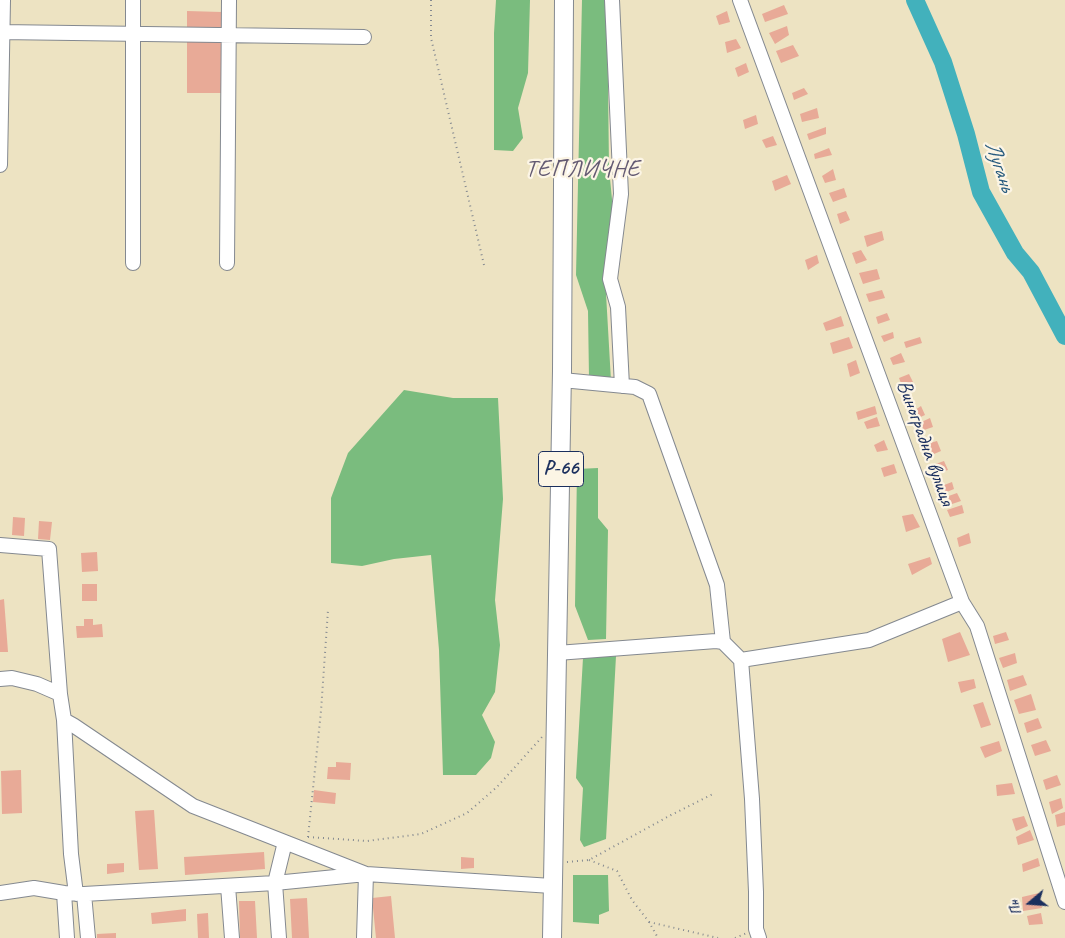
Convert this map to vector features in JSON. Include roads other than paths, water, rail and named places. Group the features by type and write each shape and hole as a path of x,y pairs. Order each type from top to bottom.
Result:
{"main road":[{"name":"Р-66","path":"552,938 562,380 564,0"}],"street":[{"path":"0,165 2,0"},
{"path":"133,0 133,263"},
{"path":"227,263 228,0"},
{"path":"612,0 621,194 610,279 618,306 622,386"},
{"name":"Виноградна вулиця","path":"740,0 962,602 977,626 1065,902"},
{"path":"1,32 364,37"},
{"path":"562,380 635,387 649,394 717,585 723,642 741,660 752,799 756,929 758,938"},
{"path":"0,544 49,549 60,694 64,720 75,894 88,938"},
{"path":"741,660 869,640 962,602"},
{"path":"557,653 723,642"},
{"path":"0,679 12,678 37,684 60,694"},
{"path":"64,720 193,806 366,874"},
{"path":"279,938 275,883 285,842"},
{"path":"364,938 366,874"},
{"path":"0,893 34,888 75,894 275,883 366,874 552,886"},
{"path":"228,886 232,938"},
{"path":"68,938 75,894"}],"waterway":[{"name":"Лугань","path":"915,0 943,62 966,134 981,192 1015,253 1031,272 1065,336"}],"district":[{"name":"ТЕПЛИЧНЕ","path":"583,170"}]}
